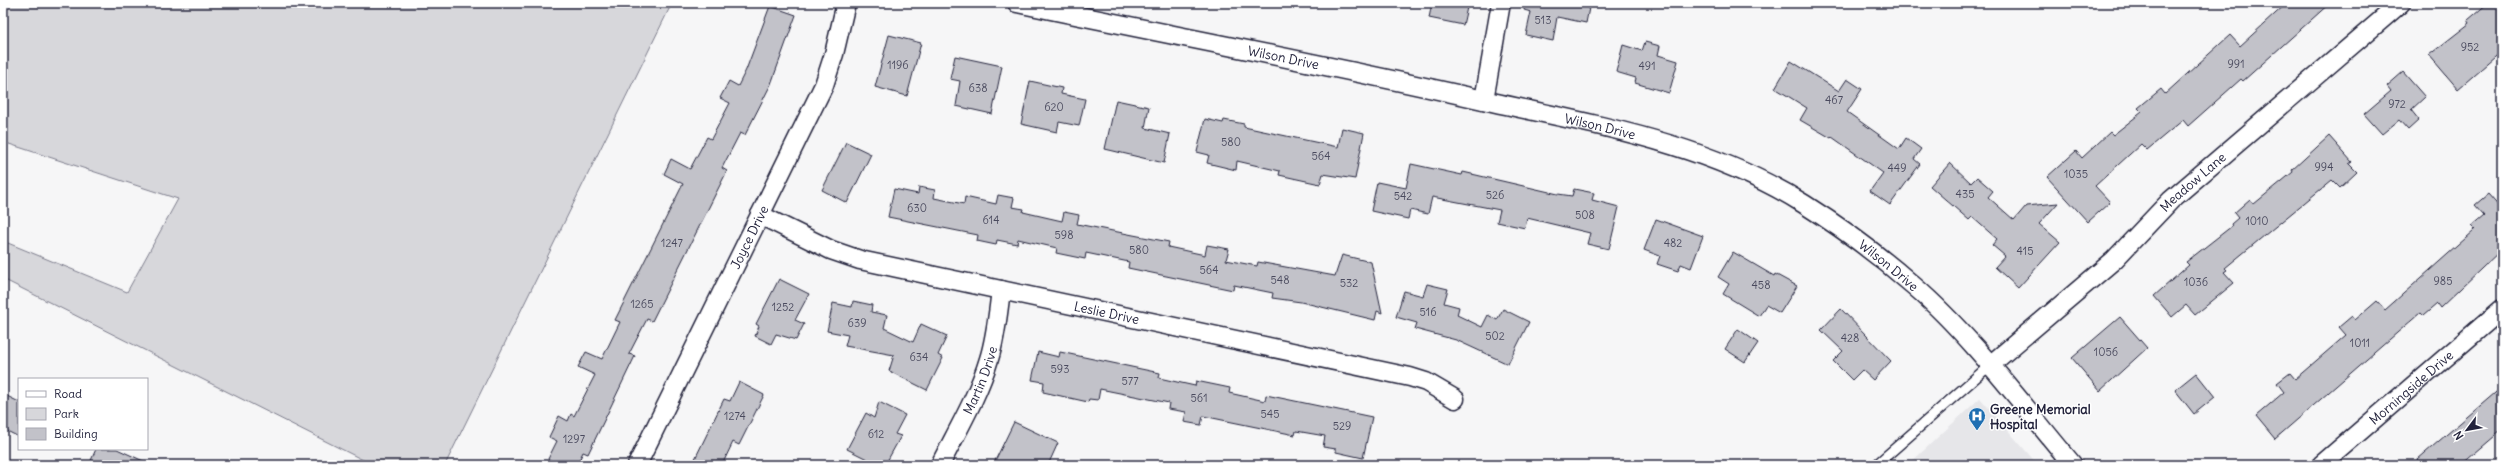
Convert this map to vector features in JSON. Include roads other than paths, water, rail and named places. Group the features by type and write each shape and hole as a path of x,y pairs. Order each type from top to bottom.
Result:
{"street":[{"name":"Joyce Drive","path":"637,465 824,85 834,54 846,3"},
{"name":"Wilson Drive","path":"1017,3 1484,100 1643,136 1721,160 1778,188 1856,239 1916,287 1989,366 2073,465"},
{"path":"1484,100 1501,3"},
{"name":"Meadow Lane","path":"1989,366 2114,260 2170,200 2401,3"},
{"name":"Leslie Drive","path":"760,215 831,250 860,260 1410,377 1426,382 1455,399"},
{"name":"Martin Drive","path":"940,465 981,382 990,358 997,325 1001,290"},
{"name":"Morningside Drive","path":"2321,465 2502,309"}],"lane":[{"path":"1876,465 1989,366"}],"place":[{"name":"Greene Memorial Hospital","path":"1977,431"}]}
